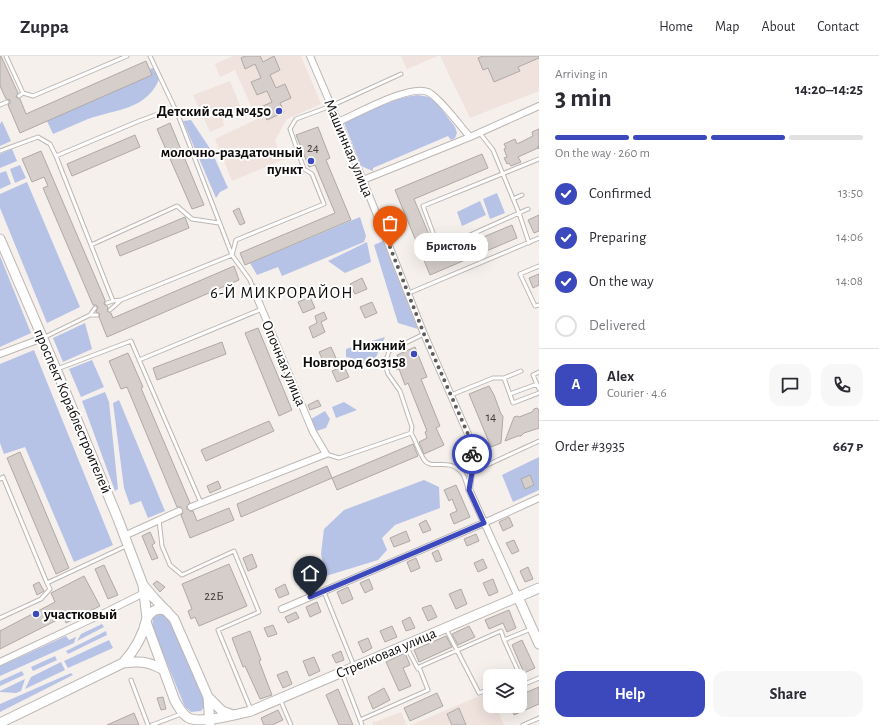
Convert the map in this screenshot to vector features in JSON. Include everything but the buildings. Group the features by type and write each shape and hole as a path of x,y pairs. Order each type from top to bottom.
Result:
{"main road":[{"name":"проспект Кораблестроителей","path":"0,239 56,369 128,545 144,589"},
{"name":"Стрелковая улица","path":"188,719 210,722 251,710 342,673 539,588"},
{"path":"144,589 174,619 208,697 210,722"},
{"path":"144,589 146,620 162,669 175,701 188,719"},
{"path":"518,597 539,644"},
{"path":"123,663 132,653 140,640 146,620 150,613 154,610 161,609 167,611"},
{"path":"0,723 123,663 140,661 151,663 162,669"},
{"path":"208,697 222,711 233,715"}],"street":[{"name":"Машинная улица","path":"312,57 409,293 424,334 471,441 472,472 469,490"},
{"path":"338,122 398,94 427,92 437,99 470,137"},
{"path":"363,180 470,137 539,106"},
{"name":"Опочная улица","path":"253,288 313,432 326,454"},
{"path":"0,354 43,338"},
{"path":"191,507 326,454"},
{"path":"469,490 518,597"},
{"path":"282,609 539,498"},
{"path":"124,536 179,511"},
{"path":"0,662 102,614 144,589"}],"lane":[{"path":"6,56 23,93 33,96 128,56"},
{"path":"150,56 178,115 232,255 250,280 253,288"},
{"path":"232,255 236,240 324,204 312,174 304,169 290,129 296,119 331,106 401,74"},
{"path":"19,96 23,93"},
{"path":"0,105 7,102"},
{"path":"56,156 169,110 178,115"},
{"path":"479,132 493,150 519,213 529,243"},
{"path":"0,151 38,137 50,144 113,301"},
{"path":"528,209 439,249 423,206 539,159"},
{"path":"513,199 522,195"},
{"path":"91,245 177,206 192,218 219,223"},
{"path":"409,293 539,238"},
{"path":"107,303 121,300 232,255"},
{"path":"539,266 520,274 535,306 539,304"},
{"path":"110,310 121,300"},
{"path":"90,315 95,308"},
{"path":"139,360 262,309"},
{"path":"43,338 90,315 97,314"},
{"path":"424,334 389,351 385,364 388,374 400,391 412,427 411,433 416,440 425,461 432,465 450,464 462,473"},
{"path":"56,369 131,341 201,503"},
{"path":"451,395 493,378 504,378 521,371"},
{"path":"539,372 533,374 539,389"},
{"path":"504,378 513,403 539,394"},
{"path":"510,394 537,384"},
{"path":"326,454 339,458 411,433"},
{"path":"472,472 539,441"},
{"path":"469,490 462,473 463,465 472,448"},
{"path":"0,479 3,477 50,589 41,599 0,618"},
{"path":"159,520 162,546 170,565 182,575 234,551 259,612 218,630 251,710"},
{"path":"47,583 128,545"},
{"path":"324,592 355,667"},
{"path":"446,628 479,693 483,692"},
{"path":"504,640 532,628"},
{"path":"360,720 428,690 419,667 501,631 516,669"},
{"path":"405,645 418,669"},
{"path":"342,673 362,725"},
{"path":"527,683 539,678"},
{"path":"131,680 148,725"},
{"path":"280,698 291,725"},
{"path":"523,725 539,718"},
{"path":"152,725 188,719"}],"shaded area":[{"name":"Детский сад №450","path":"233,56 301,56 321,104 287,119 275,140 282,160 232,181 215,139 257,119 235,70 220,77 215,64"},
{"path":"401,56 438,56 407,69"},
{"path":"440,56 539,56 539,91 470,118"},
{"path":"156,67 160,77 155,88 148,96 139,102 130,107 88,119 53,134 47,121 152,75 150,69"},
{"path":"230,81 241,108 222,116 224,126 210,132 193,95"},
{"path":"418,95 429,97 437,103 455,127 457,133 455,138 451,140 448,136 373,168 373,171 363,167 344,123 389,102"},
{"path":"191,120 211,150 228,188 220,192 216,198 183,121"},
{"path":"2,121 11,141 0,146 0,124"},
{"path":"12,149 17,161 0,168 0,154"},
{"path":"20,165 26,178 15,183 10,169"},
{"path":"6,171 11,184 0,189 0,173"},
{"path":"27,182 80,307 47,323 0,208 0,194"},
{"path":"497,193 505,213 490,219 483,199"},
{"path":"480,201 486,215 462,226 457,212"},
{"path":"360,217 366,236 364,242 282,276 278,267 257,275 250,263"},
{"path":"383,241 418,329 398,323 374,245"},
{"path":"367,242 371,262 345,273 328,261"},
{"path":"0,256 31,333 0,347"},
{"path":"85,323 92,349 63,362 53,338"},
{"path":"385,337 372,366 361,365 351,358 346,357 346,349"},
{"path":"34,350 113,545 74,562 25,447 4,454 0,443 0,364"},
{"path":"92,360 104,387 81,397 69,369"},
{"path":"105,392 109,402 118,489 115,491 82,401"},
{"path":"119,400 165,511 148,518 141,501 130,505 124,488 113,403"},
{"path":"344,402 357,410 336,418 332,407"},
{"path":"325,411 330,419 326,428 313,432 311,419"},
{"path":"539,457 539,490 513,502 502,475"},
{"path":"424,480 439,487 440,508 395,525 382,538 387,550 378,560 326,576 321,554 324,529 344,510"},
{"path":"159,614 169,617 204,698 205,706 201,711 191,712 185,707 152,627 153,618"},
{"path":"102,624 104,627 77,641 81,634"},
{"path":"106,631 107,635 68,654 66,651"},
{"path":"66,636 69,640 76,637 74,643 0,676 0,666"},
{"path":"109,640 113,648 68,668 64,661"},
{"path":"55,656 57,660 33,671 31,667"},
{"path":"61,662 65,670 25,689 31,677"},
{"path":"22,671 24,675 0,686 0,681"},
{"path":"71,673 73,675 0,712 0,704"},
{"path":"25,679 21,691 16,693 0,692 0,691"},
{"path":"483,695 483,713 499,713 504,725 411,725"},
{"path":"401,712 407,725 373,725 372,723"}],"tunnel":[{"path":"179,511 191,507"}],"way so far":[{"path":"390,247 424,334 471,441 472,454"}],"place":[{"name":"Детский сад №450","path":"279,111"},
{"name":"молочно-раздаточный пункт","path":"311,161"},
{"name":"Бристоль","path":"390,247"},
{"name":"Нижний Новгород 603158","path":"414,354"},
{"name":"участковый","path":"36,614"}],"district":[{"name":"6-Й МИКРОРАЙОН","path":"282,292"}],"route":[{"path":"310,597 484,523 469,490 472,472 472,454"}]}
